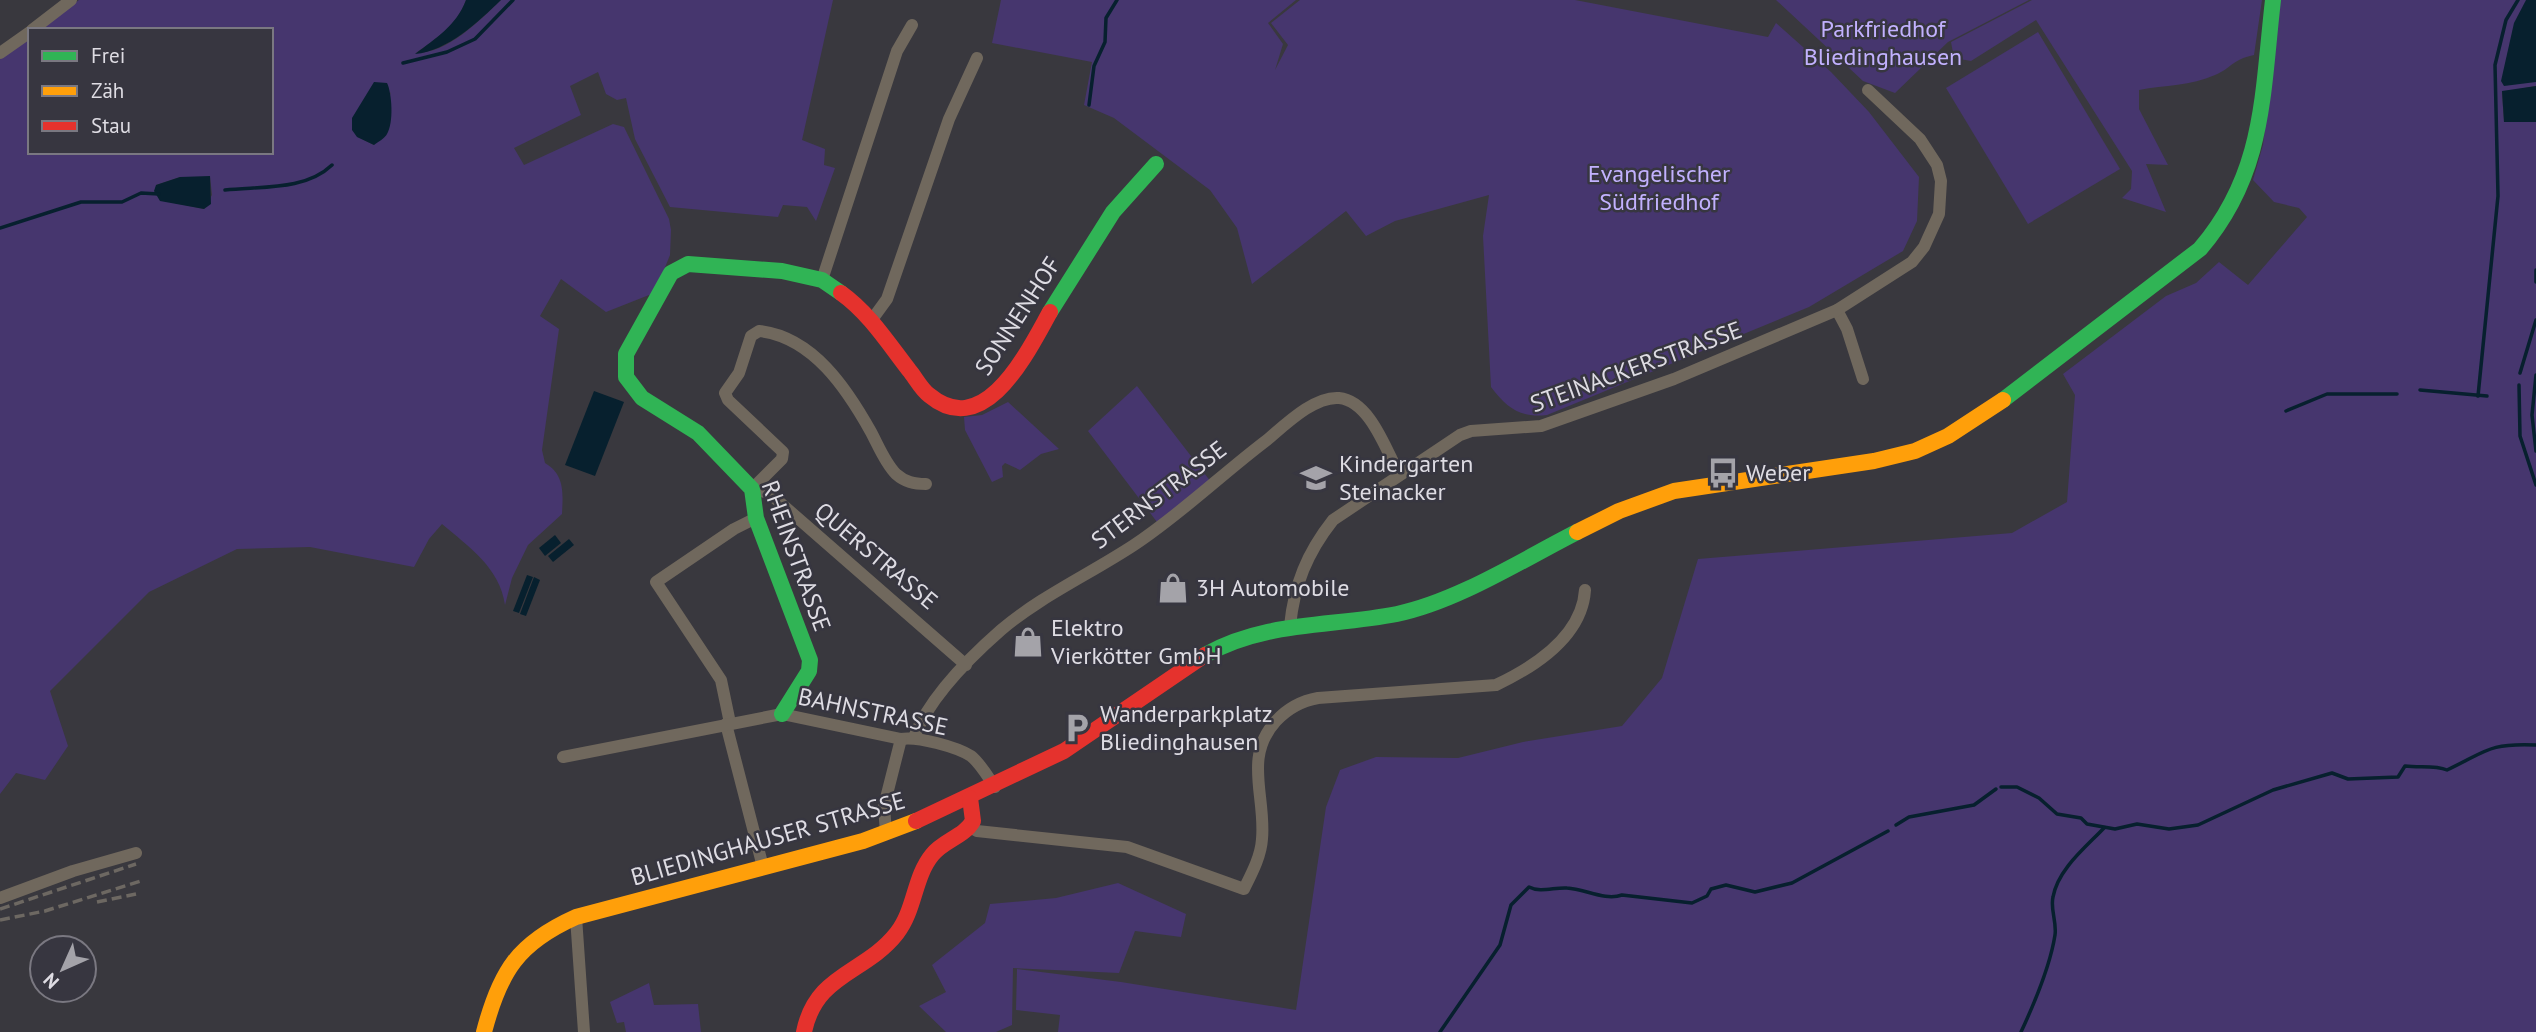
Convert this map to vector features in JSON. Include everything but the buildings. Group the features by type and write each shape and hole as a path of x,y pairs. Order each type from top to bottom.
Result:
{"main road":[{"name":"BLIEDINGHAUSER STRASSE","path":"484,1032 500,979 518,952 543,931 576,917 886,832 970,798 1065,751 1225,644 1290,626 1396,614 1433,604 1619,511 1656,497 1693,488 1894,457 1948,436 1988,411 2162,281 2200,249 2223,222 2242,186 2256,142 2273,0"},
{"name":"SONNENHOF","path":"678,267 688,264 767,270 822,280 843,294 871,321 935,400 958,409 985,402 1010,378 1101,232 1156,164"},
{"name":"RHEINSTRASSE","path":"678,267 671,272 626,354 626,377 642,398 698,433 752,489 757,518 810,660 809,671 782,714"},
{"path":"804,1032 812,1005 823,991 898,932 932,853 970,827 975,808 970,798"}],"street":[{"path":"35,28 71,0"},
{"path":"822,280 897,51 912,25"},
{"path":"0,53 28,33"},
{"path":"871,321 887,299 949,118 977,58"},
{"name":"STEINACKERSTRASSE","path":"1290,626 1298,579 1319,538 1333,520 1399,474 1471,430 1541,426 1674,379 1837,310 1912,262 1933,229 1942,197 1937,165 1929,151 1868,90"},
{"path":"1837,310 1850,337 1863,379"},
{"path":"752,489 782,458 783,452 728,400 725,393 739,373 751,336 759,331 784,338 816,358 851,398 892,469 905,481 926,485"},
{"name":"STERNSTRASSE","path":"886,832 884,806 908,738 933,704 999,632 1033,605 1137,544 1243,458 1318,403 1341,398 1360,408 1399,474"},
{"name":"QUERSTRASSE","path":"752,489 769,493 967,665"},
{"path":"757,518 734,529 656,582 721,680 728,724 763,867"},
{"path":"970,827 977,831 1127,847 1244,889 1262,841 1256,761 1260,745 1278,718 1297,704 1318,698 1496,685 1517,674 1560,641 1573,625 1584,602 1585,590"},
{"name":"BAHNSTRASSE","path":"563,757 782,714 908,738 971,756 995,787"},
{"path":"0,898 73,871 136,853"},
{"path":"576,917 584,1032"}],"green space":[{"path":"79,0 466,0 452,24 416,53 428,52 451,42 501,0 833,0 802,140 825,149 824,165 835,168 816,221 807,207 783,205 778,217 670,207 635,139 626,98 617,100 606,94 598,72 570,86 581,115 514,148 524,165 613,124 624,127 669,219 670,255 653,297 649,295 606,312 561,279 540,316 559,329 542,450 545,463 556,473 561,485 562,514 528,545 512,578 505,605 497,580 490,569 442,524 429,539 414,567 310,547 237,549 149,592 50,691 68,746 45,780 16,773 0,794 0,59 28,38 28,154 273,154 273,28 42,28","holes":["391,92 374,145 358,137","180,177 210,177 212,195 204,209 170,202 156,185"]},
{"name":"Evangelischer Südfriedhof","path":"1001,0 1296,0 1268,23 1283,44 1275,70 1288,45 1271,23 1300,0 1575,0 1768,37 1776,23 1831,72 1869,112 1919,177 1917,221 1903,251 1809,307 1547,415 1529,415 1509,406 1491,387 1483,236 1489,195 1395,221 1366,236 1346,211 1252,284 1237,228 1210,190 1114,118 1084,105 1092,62 992,43"},
{"name":"Parkfriedhof Bliedinghausen","path":"1776,0 2029,0 1948,42 1895,93 1863,81"},
{"path":"2032,0 2262,0 2254,55 2241,59 2206,79 2139,90 2139,109 2168,165 2146,164 2166,212 2122,198 2131,189 2132,171 2036,20 1971,61 1954,58 1951,42"},
{"path":"2280,0 2536,0 2536,86 2502,92 2504,122 2536,122 2536,1032 1058,1032 1060,1015 1016,1010 1017,969 1121,982 1296,1010 1326,807 1340,770 1376,757 1458,758 1523,742 1622,726 1662,678 1698,559 2012,533 2067,502 2075,395 2063,374 2166,296 2196,283 2219,262 2248,285 2307,217 2299,208 2274,202 2253,180 2263,145"},
{"path":"2038,32 2120,169 2028,224 1946,88"},
{"path":"1137,386 1211,482 1157,522 1088,431"},
{"path":"1008,402 1059,449 1041,454 1020,470 1005,463 1002,466 1003,477 992,482 965,430 964,417 982,415"},
{"path":"1118,883 1186,914 1181,937 1135,931 1119,973 1013,968 1012,1025 996,1032 946,1032 919,1006 946,992 932,965 985,923 990,904 1056,898"},
{"path":"649,983 654,1005 698,1004 701,1032 626,1032 624,1022 617,1023 610,1002"}],"water":[{"path":"466,0 501,0 451,41 427,52 415,54 451,24"},
{"path":"2526,0 2536,0 2536,82 2504,86 2501,81 2514,23"},
{"path":"374,82 387,83 391,123 387,134 374,145 357,137 352,130 352,118"},
{"path":"2536,86 2536,122 2504,122 2502,91"},
{"path":"210,176 211,204 204,209 160,201 154,191 156,185 180,177"},
{"path":"594,391 624,402 595,476 565,465"},
{"path":"555,535 561,543 545,556 539,548"},
{"path":"569,539 574,545 553,562 548,556"},
{"path":"527,575 533,577 519,613 513,611"},
{"path":"534,577 540,580 526,616 520,614"}],"waterway":[{"path":"403,63 447,52 475,39 513,0"},
{"path":"1089,105 1094,66 1105,42 1106,18 1117,0"},
{"path":"2478,396 2498,196 2495,65 2506,20 2518,0"},
{"path":"225,190 296,183 309,179 332,165"},
{"path":"0,228 81,202 122,202 141,193 159,194"},
{"path":"2536,270 2536,282"},
{"path":"2520,373 2536,320"},
{"path":"2536,375 2532,415 2536,451"},
{"path":"2519,385 2520,436 2536,485"},
{"path":"2420,390 2487,396"},
{"path":"2286,411 2327,394 2397,394"},
{"path":"2001,787 2017,787 2039,798 2057,814 2081,818 2087,824 2115,829 2137,824 2169,829 2198,825 2273,790 2332,773 2348,779 2398,777 2405,766 2447,770 2497,747 2536,745"},
{"path":"1896,825 1909,817 1974,805 1996,789"},
{"path":"2021,1032 2053,947 2055,930 2052,902 2056,887 2074,859 2104,828"},
{"path":"1440,1032 1500,945 1511,905 1529,887 1543,890 1567,888 1609,897 1622,895 1692,903 1707,896 1711,889 1726,885 1755,892 1792,883 1888,831"}],"railway":[{"path":"0,909 136,864"},
{"path":"0,920 45,911 141,881"},
{"path":"97,902 136,894"}],"traffic: fast":[{"path":"2003,400 2200,249 2221,220 2249,162 2257,132 2273,0"},
{"path":"1050,312 1113,212 1156,164"},
{"path":"782,714 809,671 810,660 756,518 752,489 698,433 642,398 626,377 626,354 671,273 688,264 782,271 822,280 841,293"},
{"path":"1205,655 1251,636 1397,614 1420,608 1489,579 1577,532"}],"traffic: slow":[{"path":"1577,532 1619,511 1674,491 1874,461 1915,451 1948,436 2003,400"},
{"path":"484,1032 497,992 514,961 539,937 576,917 863,841 916,821"}],"traffic: jam":[{"path":"841,293 869,319 926,392 949,407 968,407 986,400 1002,386 1030,348 1050,312"},
{"path":"916,821 1064,751 1205,655"},
{"path":"804,1032 810,1012 819,997 884,947 897,933 908,914 918,883 932,855 973,821 970,798"}],"place":[{"name":"Weber","path":"1723,473"},
{"name":"Kindergarten Steinacker","path":"1316,478"},
{"name":"3H Automobile","path":"1173,588"},
{"name":"Elektro Vierkötter GmbH","path":"1028,642"},
{"name":"Wanderparkplatz Bliedinghausen","path":"1077,728"}]}
